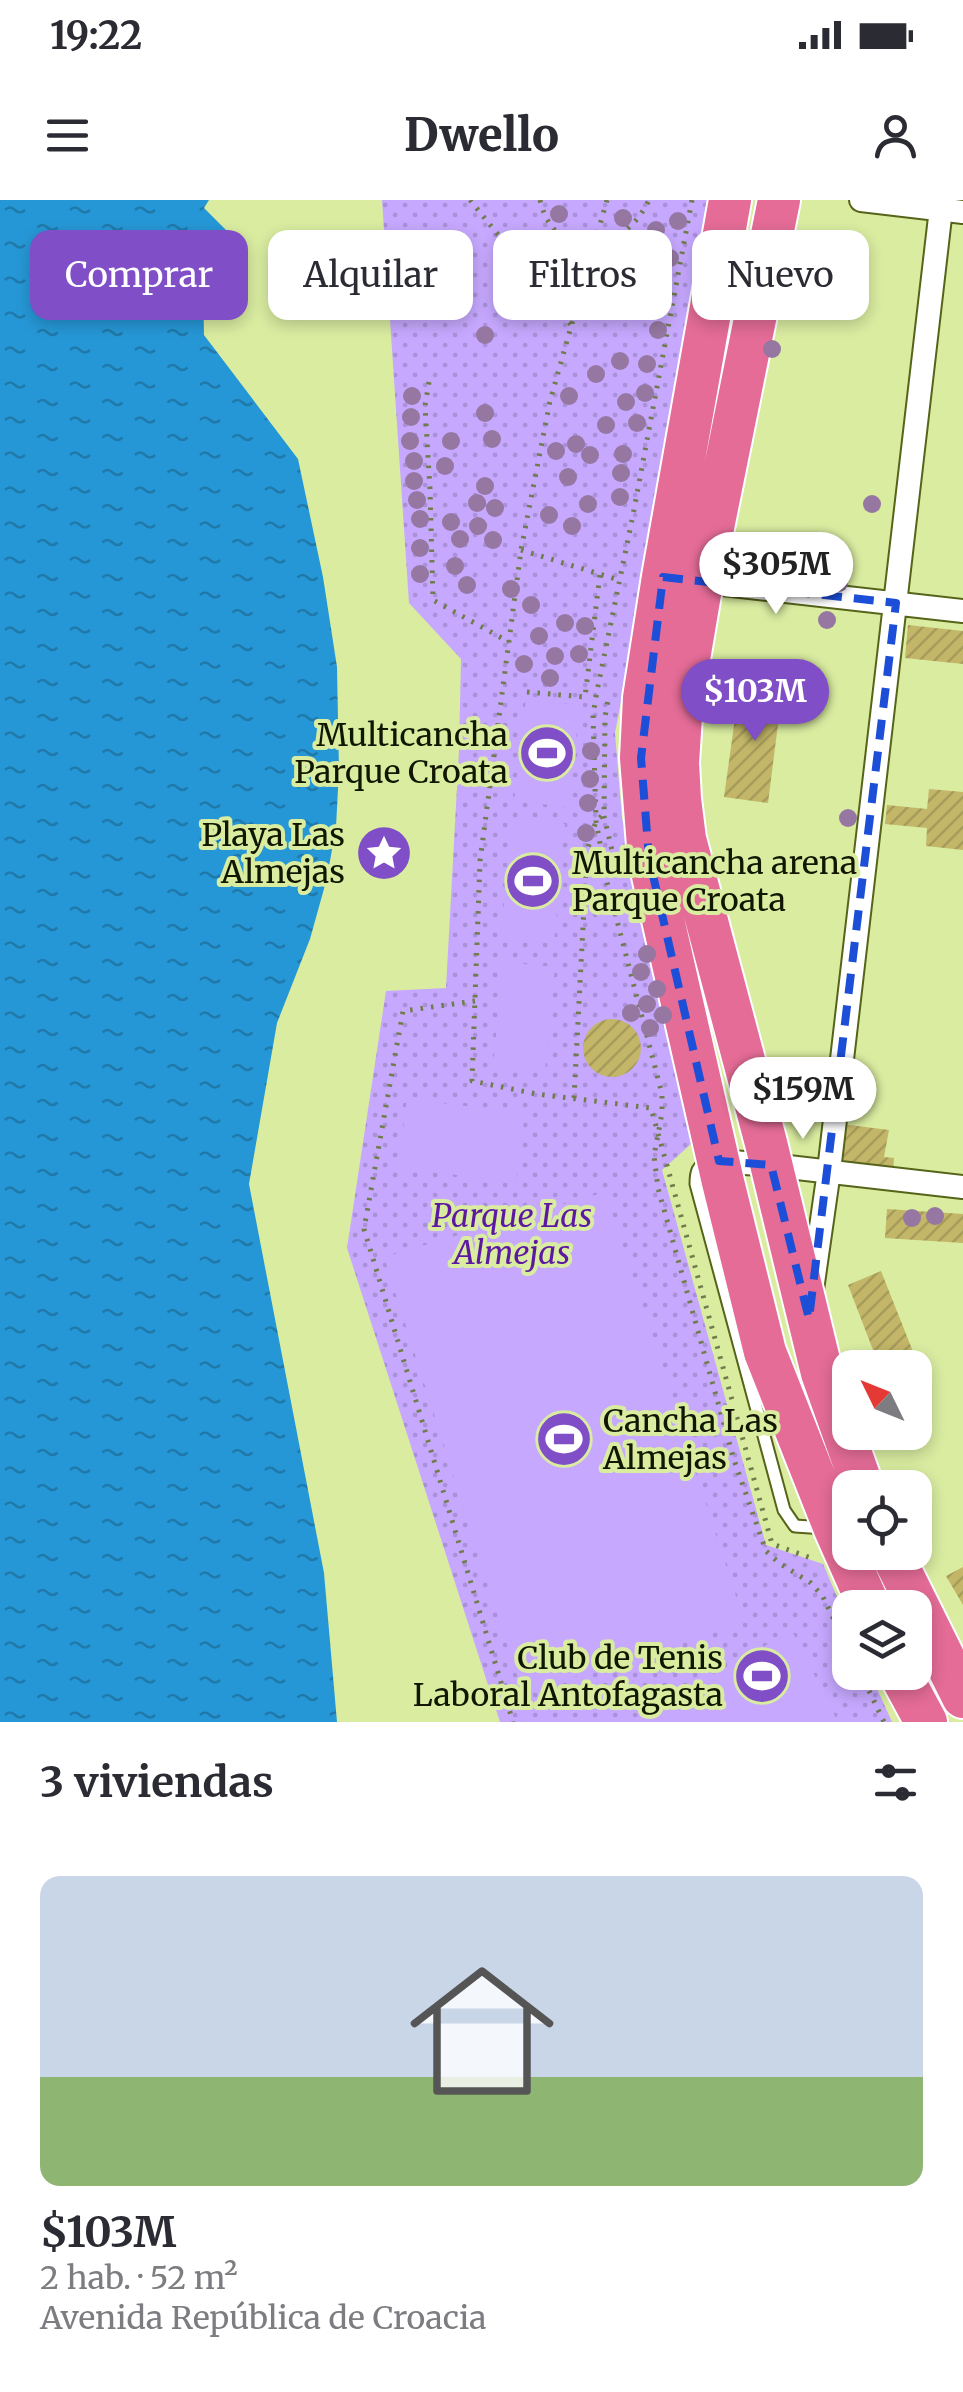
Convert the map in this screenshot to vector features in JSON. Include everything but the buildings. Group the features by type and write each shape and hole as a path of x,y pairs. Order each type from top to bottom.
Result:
{"highway":[{"path":"730,200 682,579 680,799 685,838 822,1373 856,1470"},
{"path":"779,200 682,579 644,698 641,758 649,858 766,1352 831,1546 859,1590"},
{"path":"901,1570 960,1686"},
{"path":"909,1690 926,1722"}],"street":[{"path":"808,1319 949,207 861,200"},
{"path":"682,579 963,611"},
{"path":"719,1162 771,1164 963,1187"}],"path":[{"path":"470,200 572,326"},
{"path":"540,200 544,215 555,230"},
{"path":"599,230 608,200"},
{"path":"625,230 642,214 649,200"},
{"path":"574,320 550,401 521,550 480,861 472,1081 651,1108 772,1544 831,1546"},
{"path":"429,382 425,406 433,600 509,642"},
{"path":"521,550 630,582 682,579"},
{"path":"526,692 584,697 600,574"},
{"path":"574,1098 587,851 596,822 604,814 605,717 612,678"},
{"path":"475,1001 403,1011 364,1229 514,1722"},
{"path":"869,1690 884,1722"}],"highlighted area":[{"path":"663,577 896,603 809,1319 771,1165 719,1161 649,858 641,758"}],"green space":[{"name":"Parque Las Almejas","path":"382,200 717,200 711,230 692,230 694,320 615,733 622,818 700,1136 662,1170 766,1545 823,1564 834,1590 832,1690 878,1690 892,1722 500,1722 347,1248 386,991 446,988 459,751 461,659 409,603 390,320 473,320 473,230 384,230"},
{"name":"Multicancha Parque Croata","path":"526,699 580,705 568,807 514,801"},
{"name":"Multicancha arena Parque Croata","path":"511,820 565,824 554,943 501,938"},
{"path":"503,962 555,967 545,1072 493,1067"},
{"path":"407,1099 525,1113 516,1182 398,1168"},
{"name":"Cancha Las Almejas","path":"605,1192 744,1621 523,1694 384,1257"},
{"name":"Club de Tenis Laboral Antofagasta","path":"792,1631 838,1722 627,1722"}],"water":[{"path":"0,200 209,200 204,208 226,230 30,230 30,320 204,320 204,335 298,459 337,667 336,827 310,939 277,1023 249,1184 324,1573 337,1722 0,1722"}],"place":[{"name":"Multicancha Parque Croata","path":"547,753"},
{"name":"Playa Las Almejas","path":"384,853"},
{"name":"Multicancha arena Parque Croata","path":"533,881"},
{"name":"Cancha Las Almejas","path":"564,1439"},
{"name":"Club de Tenis Laboral Antofagasta","path":"762,1676"}]}
